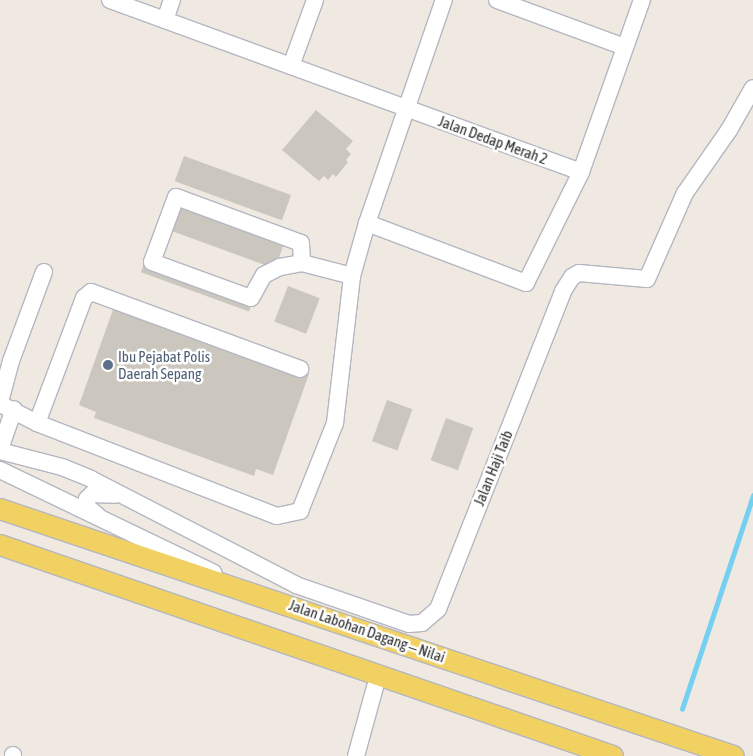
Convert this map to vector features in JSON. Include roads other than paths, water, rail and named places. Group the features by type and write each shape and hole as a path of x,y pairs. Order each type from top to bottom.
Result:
{"main road":[{"name":"Jalan Labohan Dagang ‒ Nilai","path":"0,509 268,597 734,756"},
{"path":"0,546 613,756"}],"street":[{"path":"165,20 172,0"},
{"path":"291,66 315,0"},
{"path":"4,405 37,423 277,516 300,511 336,423 352,276 366,223 444,0"},
{"path":"497,0 626,47"},
{"path":"366,223 526,283 581,172 642,0"},
{"name":"Jalan Dedap Merah 2","path":"116,1 581,172"},
{"name":"Jalan Haji Taib","path":"120,496 296,585 409,624 422,623 438,609 572,277 579,272 647,279 685,193 729,130 753,88"},
{"path":"302,263 301,243 176,197 152,262 251,298 264,275 302,263 352,276"},
{"path":"44,272 10,361 0,450 62,467 120,496"},
{"path":"37,423 84,298 91,292 300,369"},
{"path":"0,470 268,597"},
{"path":"115,526 92,513 86,506 87,499 92,494 120,496"},
{"path":"356,756 375,687"}],"waterway":[{"path":"682,709 753,495"}],"place":[{"name":"Ibu Pejabat Polis Daerah Sepang","path":"108,365"}]}
